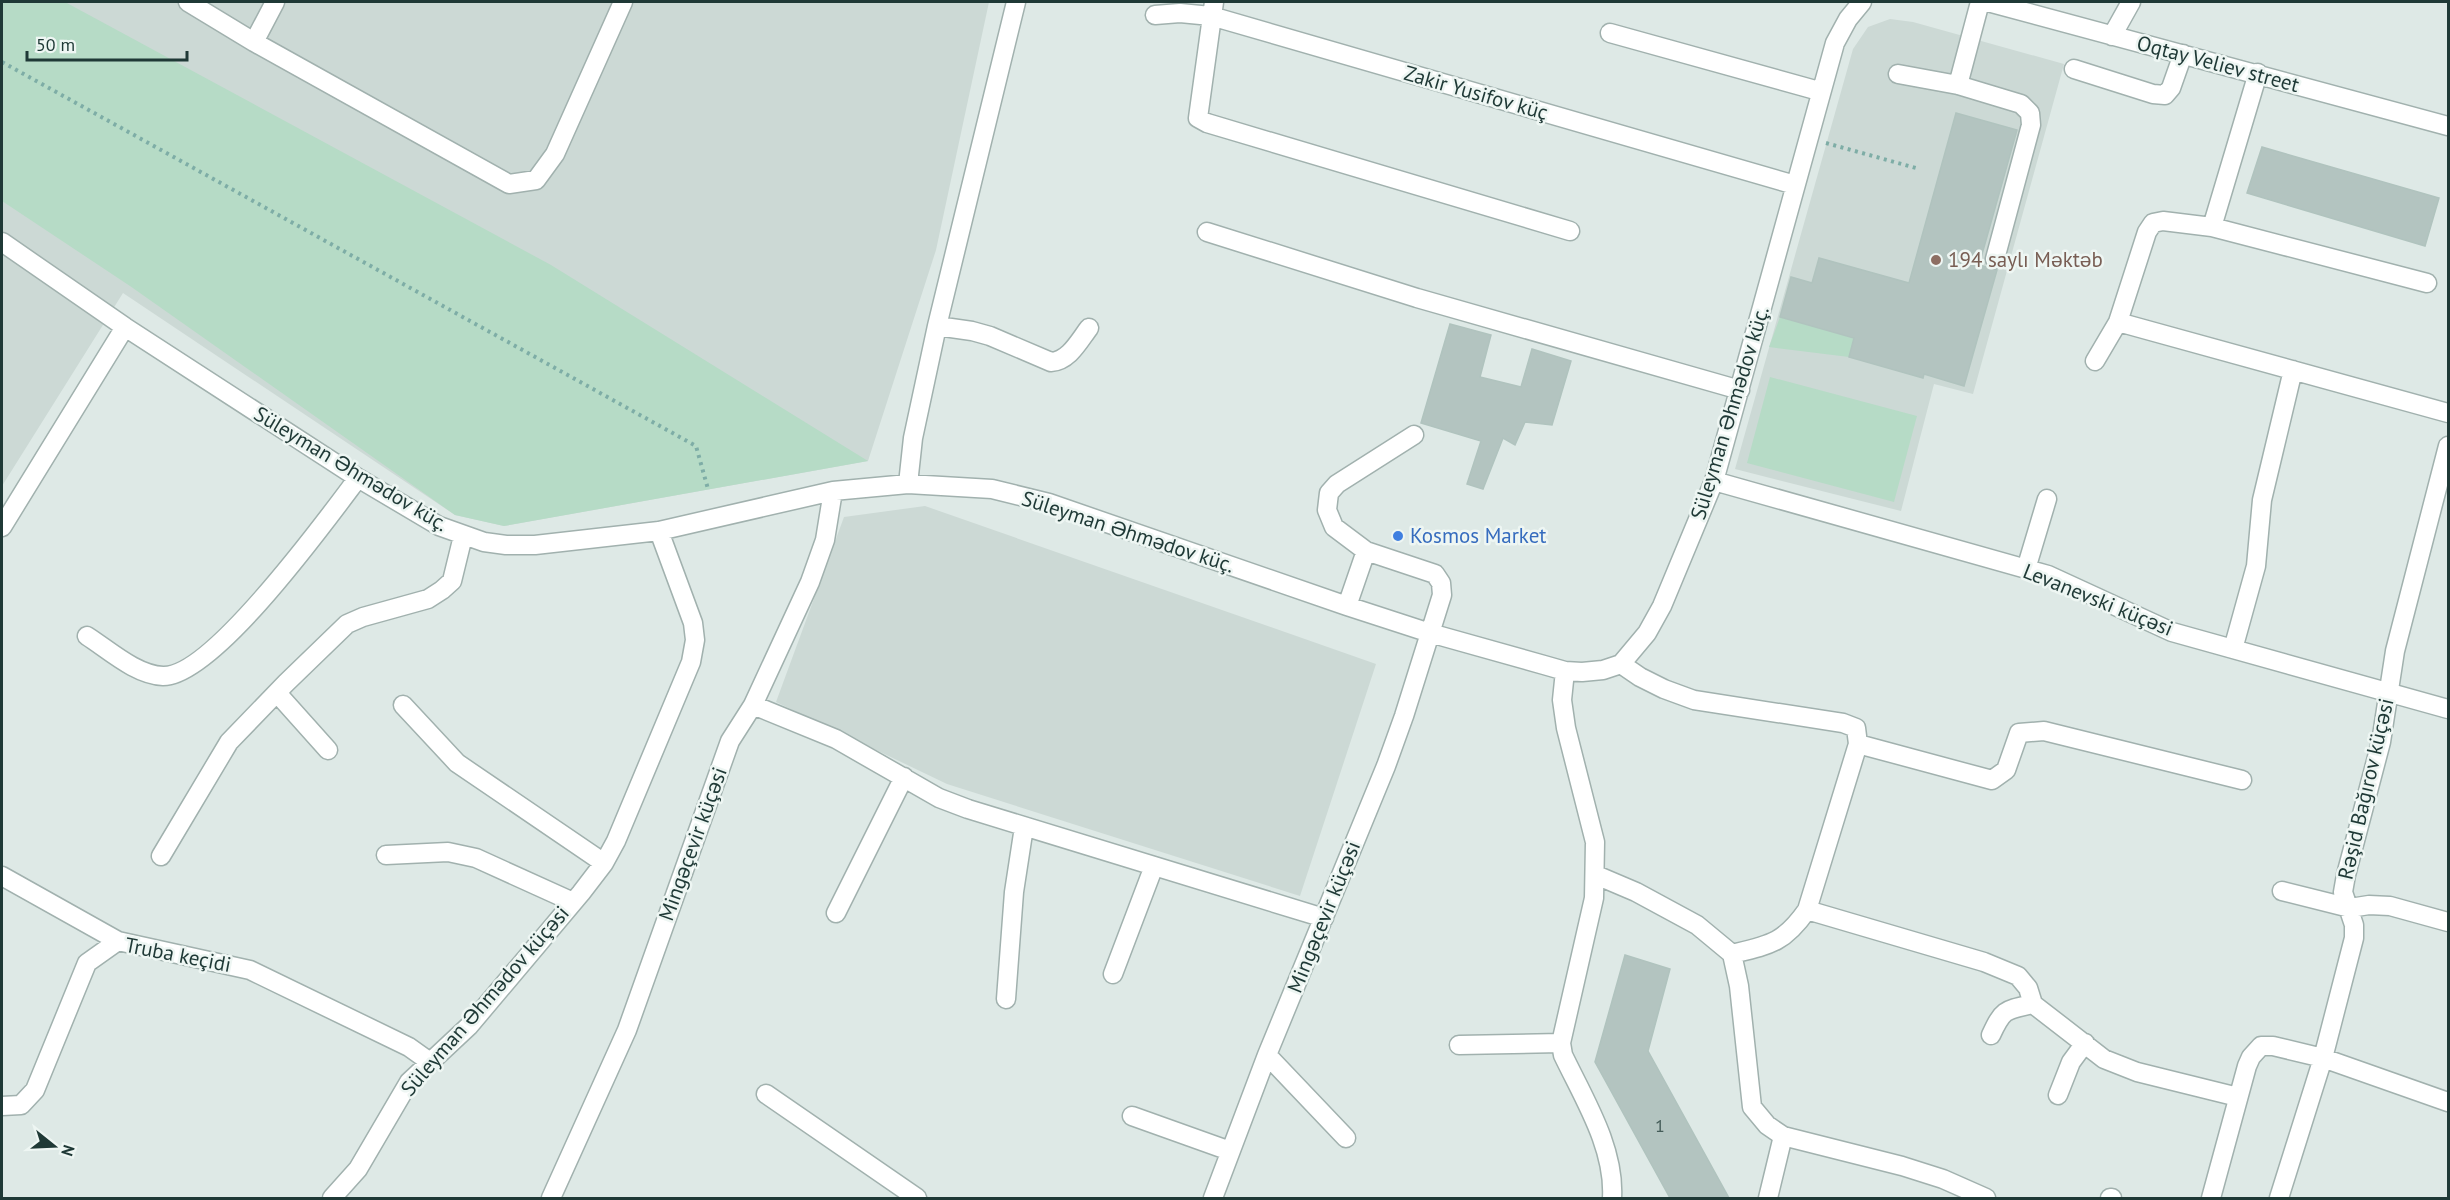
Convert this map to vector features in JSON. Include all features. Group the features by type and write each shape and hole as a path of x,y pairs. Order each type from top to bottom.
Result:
{"street":[{"path":"188,2 254,42 509,184 536,180 555,154 623,2"},
{"path":"254,42 275,2"},
{"path":"908,484 913,438 937,326 1016,2"},
{"name":"Süleyman Əhmədov küç.","path":"2,242 125,327 358,478 418,515 463,536 506,545 535,545 659,531 833,491 908,484 992,489 1049,503 1430,633 1565,671 1603,670 1621,664 1647,633 1662,606 1714,481 1834,43 1848,19 1862,2"},
{"path":"1958,85 1980,2"},
{"name":"Oqtay Veliev street","path":"1988,2 2448,126"},
{"path":"2112,36 2131,2"},
{"path":"1213,9 1198,118 1207,123 1570,231"},
{"name":"Zakir Yusifov küç","path":"1155,15 1213,9 1795,185"},
{"path":"1610,33 1820,91"},
{"path":"2074,69 2153,94 2165,95 2171,88 2183,54"},
{"path":"2212,227 2258,73"},
{"path":"1898,74 1958,85 2021,104 2030,113 2031,125 1995,259"},
{"path":"2095,361 2118,322 2147,232 2153,223 2163,221 2212,227 2427,283"},
{"path":"1207,232 1418,298 1740,390"},
{"path":"2118,322 2448,413"},
{"path":"937,326 990,336 1051,362 1058,362 1069,354 1089,328"},
{"path":"2,527 125,327"},
{"path":"2233,649 2256,567 2262,500 2293,370"},
{"path":"1347,606 1366,551 1334,527 1327,510 1329,493 1337,484 1414,435"},
{"name":"Rəşid Bağırov küçəsi","path":"2279,1198 2323,1058 2354,938 2350,908 2343,892 2346,875 2380,742 2395,651 2448,446"},
{"path":"87,636 137,669 161,676 173,675 189,668 246,618 283,576 358,478"},
{"name":"Levanevski küçəsi","path":"1714,481 2048,575 2172,632 2448,709"},
{"name":"Mingəçevir küçəsi","path":"551,1198 627,1030 730,741 753,705 810,582 825,540 833,491"},
{"path":"2026,569 2047,499"},
{"name":"Süleyman Əhmədov küçəsi","path":"332,1198 358,1168 409,1082 469,1026 604,863 616,841 691,662 695,640 693,623 659,531"},
{"path":"161,856 229,742 347,624 363,617 428,599 442,590 452,581 463,536"},
{"name":"Mingəçevir küçəsi","path":"1213,1198 1267,1055 1386,766 1442,595 1441,583 1435,574 1366,551"},
{"path":"1621,664 1648,681 1694,700 1843,723 1856,728 1858,744 1808,910 1794,929 1778,941 1732,954"},
{"path":"1565,671 1562,700 1566,728 1595,842 1596,875 1594,898 1561,1043 1563,1055 1595,1122 1608,1162 1612,1198"},
{"path":"277,693 328,750"},
{"path":"403,705 457,764 604,863"},
{"path":"753,705 836,739 939,798 1024,827 1324,918"},
{"path":"1858,744 1992,780 2006,770 2019,733 2044,731 2242,780"},
{"path":"836,913 904,777"},
{"path":"1006,999 1014,892 1024,827"},
{"path":"386,855 448,852 476,858 573,902"},
{"path":"1113,974 1154,866"},
{"path":"1596,875 1636,891 1697,925 1732,954 1739,986 1752,1107 1767,1125 1783,1136 1902,1166 1943,1179 1986,1198"},
{"path":"2,876 118,941"},
{"path":"2282,891 2350,908 2369,905 2390,906 2448,922"},
{"path":"1808,910 1984,962 2018,976 2028,988 2033,1004 2104,1059 2136,1072 2238,1097"},
{"name":"Truba keçidi","path":"2,1106 21,1105 35,1090 87,963 118,941 250,970 409,1047 430,1062"},
{"path":"1991,1035 1999,1019 2007,1010 2033,1004"},
{"path":"1459,1045 1561,1043"},
{"path":"2058,1095 2071,1062 2085,1043"},
{"path":"2211,1198 2251,1057 2261,1046 2273,1046 2323,1058 2448,1102"},
{"path":"1267,1055 1346,1138"},
{"path":"766,1094 917,1198"},
{"path":"1132,1116 1230,1151"},
{"path":"1768,1198 1783,1136"}],"path":[{"path":"2,62 696,446 708,489"},
{"path":"1808,138 1916,168"}],"shaded area":[{"path":"2,2 989,2 936,250 868,461 504,526 455,515 123,293 2,486"},
{"path":"1890,19 1913,22 2064,64 1973,394 1934,384 1901,511 1735,469 1853,49 1868,27"},
{"path":"925,506 1376,664 1300,896 947,784 776,702 844,517"}],"green space":[{"path":"2,2 65,2 551,265 868,461 504,526 455,515 130,286 2,201"},
{"path":"1780,317 1854,338 1849,357 1769,347"},
{"path":"1770,377 1917,416 1894,502 1747,463"}],"building":[{"path":"1956,113 2017,130 1979,265 1997,270 1964,386 1924,374 1923,378 1849,357 1854,338 1780,317 1791,277 1812,283 1819,258 1909,283"},
{"path":"2262,147 2439,198 2425,246 2247,193"},
{"path":"1450,324 1491,335 1480,377 1521,387 1532,349 1571,361 1552,425 1525,422 1515,445 1503,438 1483,489 1467,484 1481,441 1421,423"},
{"path":"1625,955 1670,969 1648,1051 1729,1198 1670,1198 1595,1062"}],"place":[{"name":"194 saylı Məktəb","path":"1936,260"},
{"name":"Kosmos Market","path":"1398,536"}]}
